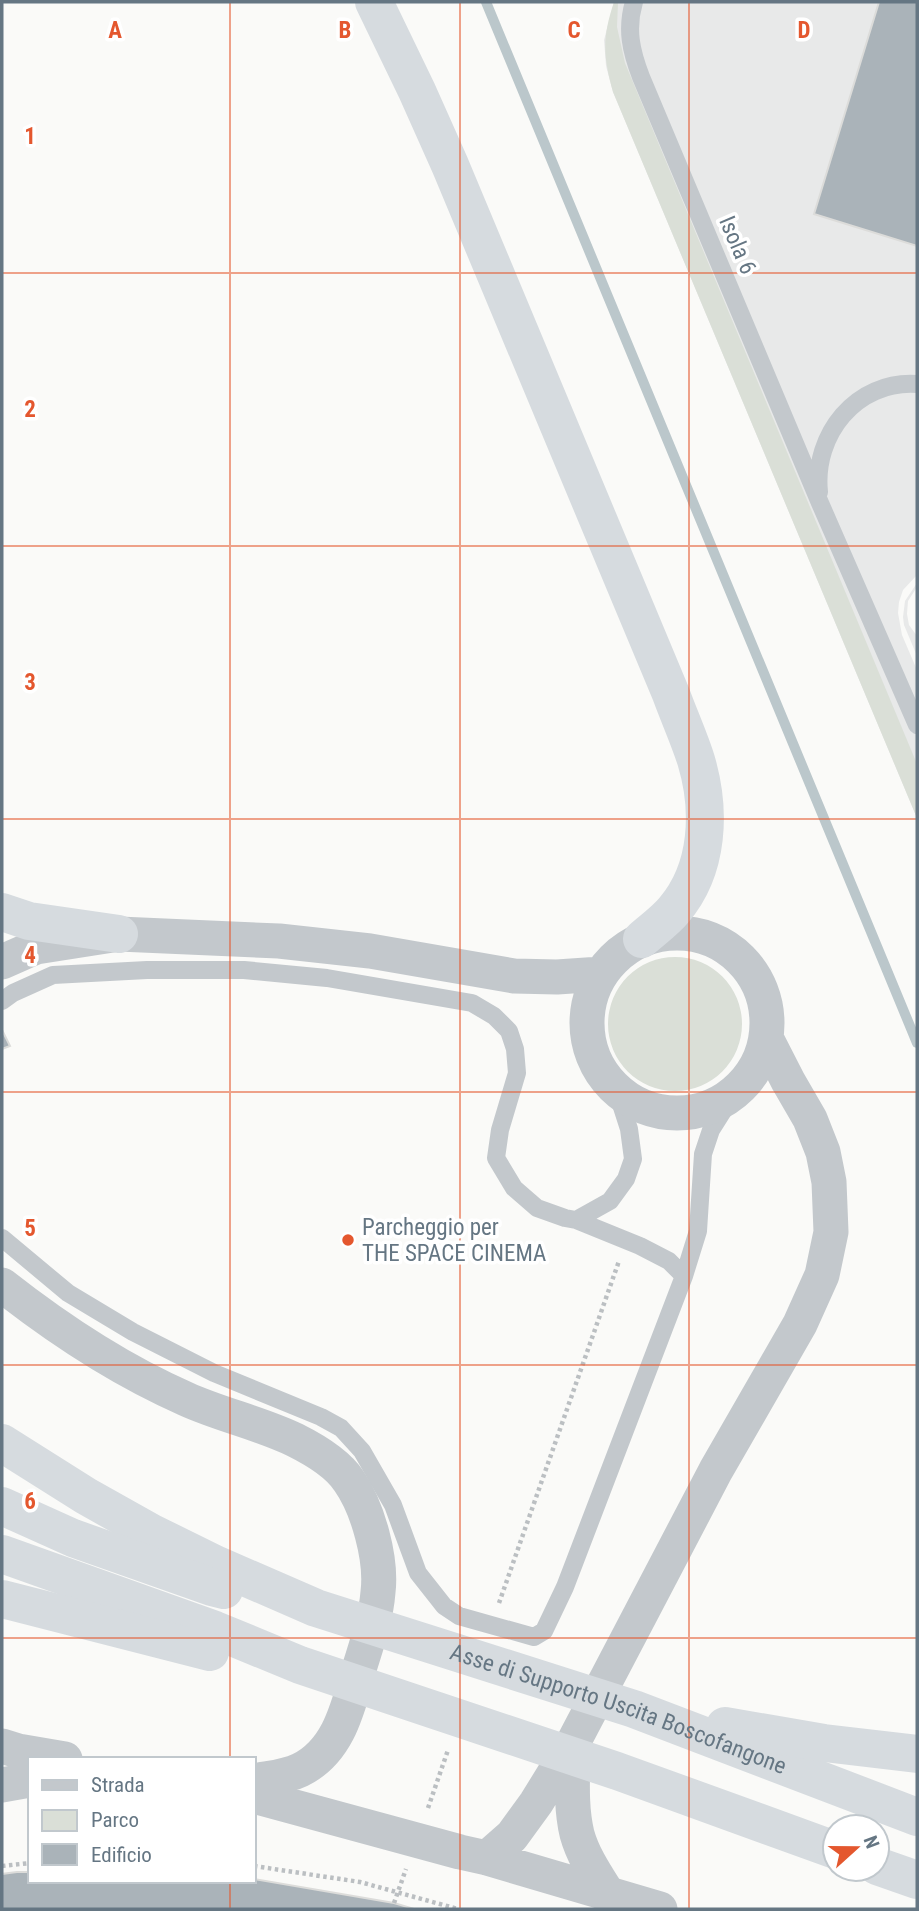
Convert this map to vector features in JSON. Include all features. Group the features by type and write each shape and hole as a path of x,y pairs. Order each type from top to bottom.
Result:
{"highway":[{"path":"374,2 450,165 660,668 696,762 705,808 703,850 691,883 674,910 642,939"},
{"path":"2,912 29,921 119,934"},
{"path":"2,1443 86,1496 152,1533 316,1608"},
{"path":"2,1506 73,1538 212,1587 316,1608"},
{"path":"2,1554 215,1630 300,1665 617,1771 821,1845"},
{"path":"2,1599 208,1652 300,1665"},
{"name":"Asse di Supporto Uscita Boscofangone","path":"316,1608 634,1709 917,1817"},
{"path":"634,1709 824,1743 917,1754"},
{"path":"891,1871 917,1880"}],"street":[{"path":"668,932 696,934 721,944 743,961 758,984 766,1010 766,1038 760,1058 735,1093 710,1107 681,1114 652,1110 625,1098 604,1077 592,1053 586,1026 589,999 601,974 618,953 642,939 668,932"},
{"path":"2,962 36,947 119,934 279,940 370,951 514,976 601,974"},
{"path":"487,1858 512,1836 573,1743 716,1470 800,1324 822,1275 831,1232 829,1182 823,1152 810,1119 766,1038"},
{"path":"2,1285 42,1316 128,1369 186,1399 294,1439 324,1457 349,1480 365,1512 375,1544 379,1588 375,1615 345,1719 332,1743 318,1758 300,1770 256,1781"},
{"path":"573,1743 572,1804 578,1835 589,1863 608,1894"},
{"path":"2,1746 53,1757"},
{"path":"2,1785 28,1780"},
{"path":"256,1797 487,1858 660,1909"}],"lane":[{"name":"Isola 6","path":"634,2 629,38 641,77 820,503 917,725"},
{"name":"Isola 6","path":"820,503 817,479 820,457 835,424 849,408 865,396 888,388 917,384"},
{"path":"2,1001 13,993 53,975 147,970 244,970 327,978 472,1003 494,1016 509,1031 515,1049 517,1073 500,1130 496,1158 514,1188 537,1208 576,1220 640,1246 668,1261 684,1276"},
{"path":"576,1220 610,1200 626,1179 633,1158 629,1129 620,1101 604,1077"},
{"path":"2,1238 68,1293 133,1332 214,1373 321,1416 341,1428 362,1451 393,1505 418,1573 444,1606 459,1616 534,1637 544,1631 565,1587 684,1276 698,1231 703,1154 711,1130 735,1093"}],"path":[{"path":"491,1626 626,1241"},
{"path":"394,1903 451,1741"},
{"path":"2,1866 28,1863"},
{"path":"256,1866 359,1882 458,1909"}],"shaded area":[{"path":"614,2 917,2 917,575 903,590 898,613 902,635 917,670 917,818 613,92 606,66 604,40"},
{"path":"917,583 908,601 907,614 909,625 917,636 917,656 903,617 905,601"}],"green space":[{"path":"614,2 618,2 617,27 625,63 917,764 917,818 613,92 605,47 607,26"},
{"path":"675,957 701,962 722,977 737,998 742,1024 737,1050 722,1071 701,1086 675,1091 649,1086 628,1071 613,1050 608,1024 613,998 628,977 649,962"}],"building":[{"path":"879,2 917,2 917,246 814,214"},
{"path":"2,1030 10,1046 2,1049"},
{"path":"28,1872 28,1883 256,1883 256,1879 394,1903 414,1909 2,1909 2,1874"}],"waterway":[{"path":"486,2 917,1043"}],"place":[{"name":"Parcheggio per THE SPACE CINEMA","path":"348,1240"}]}
